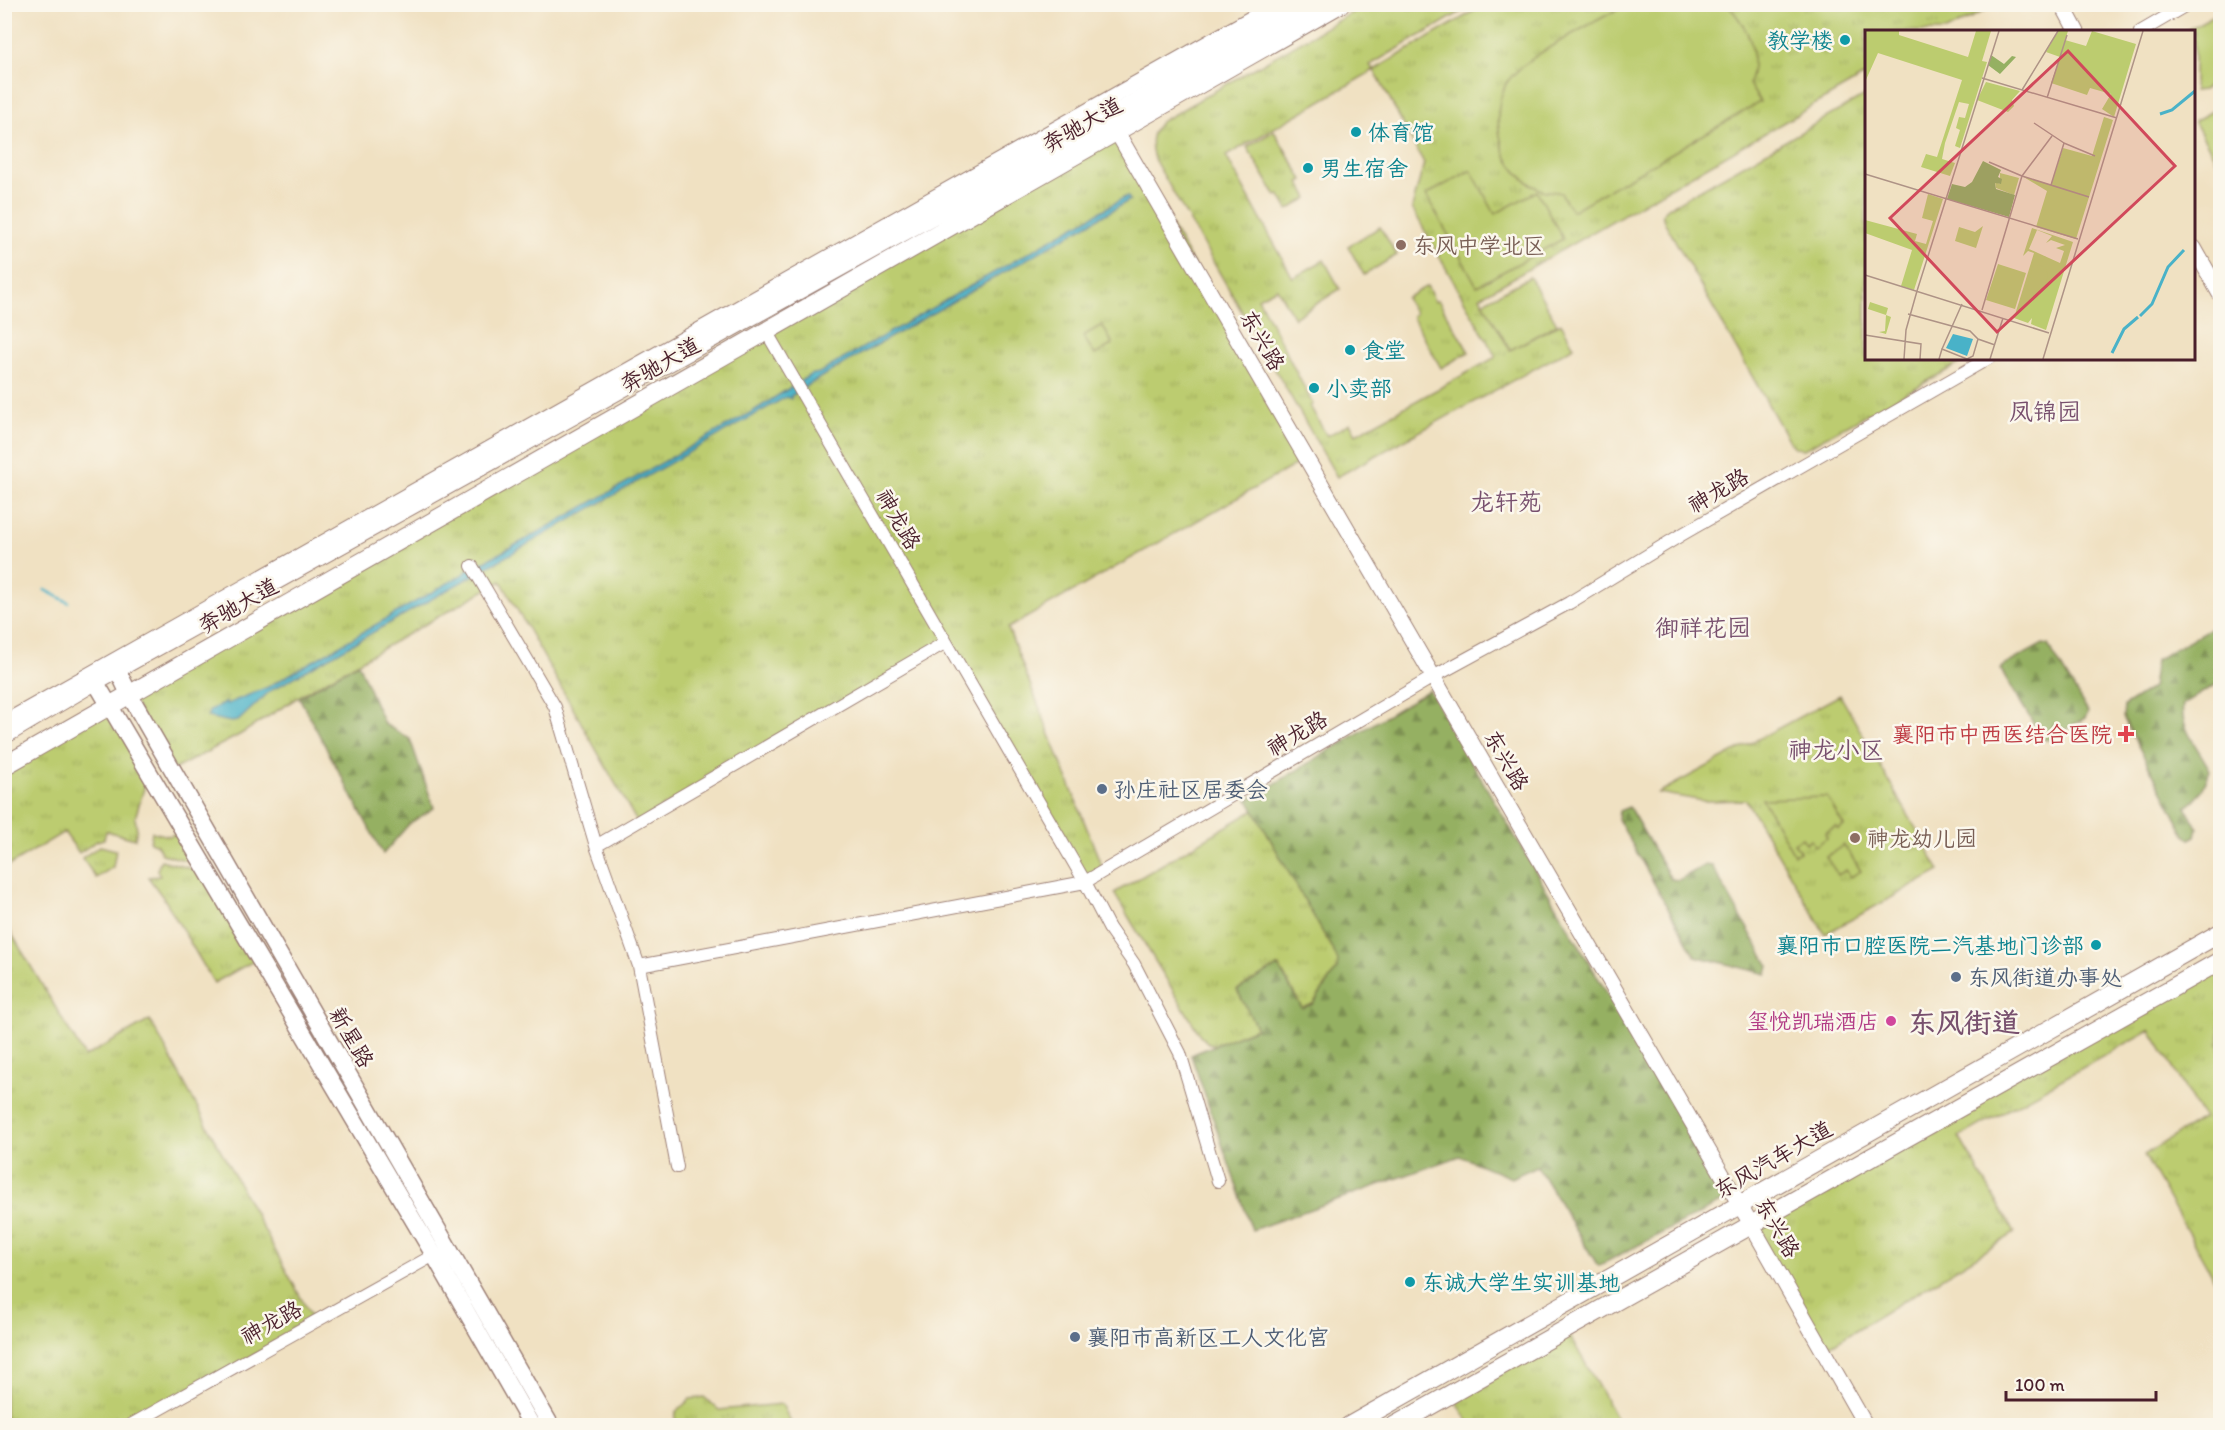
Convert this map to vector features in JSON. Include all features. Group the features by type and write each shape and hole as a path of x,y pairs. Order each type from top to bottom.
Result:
{"main road":[{"name":"奔驰大道","path":"4,766 766,331 1112,125 1206,53 1306,4"},
{"name":"奔驰大道","path":"4,735 124,662 1112,125 1340,4"},
{"name":"新星路","path":"124,662 129,694 551,1425"},
{"name":"新星路","path":"95,681 532,1425"},
{"name":"东风汽车大道","path":"1349,1425 2220,933"},
{"name":"东风汽车大道","path":"1395,1425 2220,961"}],"street":[{"path":"4,723 124,662 1206,53 1277,4"},
{"path":"2062,4 2075,30"},
{"path":"2143,30 2188,4"},
{"name":"东兴路","path":"1112,125 1866,1425"},
{"path":"2195,251 2220,294"},
{"name":"神龙路","path":"766,331 1085,882 1433,677 1569,603 1681,535 1986,360"},
{"path":"472,566 555,707 596,846 639,966 677,1167"},
{"path":"596,846 946,642"},
{"path":"639,966 1085,882 1109,928 1134,964 1180,1053 1218,1181"},
{"name":"神龙路","path":"129,1425 434,1255"}],"green space":[{"name":"东风中学北区","path":"1365,5 1473,5 1370,65 1374,70 1484,5 1995,5 1948,30 1865,30 1865,76 1480,297 1510,350 1561,323 1574,347 1337,477 1154,159 1152,138 1158,125","holes":["1374,70 1424,163 1412,208 1496,357 1356,434 1350,423 1327,436 1258,298 1277,288 1294,318 1340,289 1324,260 1293,278 1226,156"]},
{"path":"1626,5 1728,5 1747,32 1753,51 1749,84 1760,102 1572,211 1561,193 1541,190 1533,186 1517,172 1508,160 1503,148 1498,117 1502,93 1512,76 1525,64 1560,41"},
{"path":"2220,12 2220,80 2203,90 2195,91 2195,30 2187,30"},
{"path":"1865,96 1865,360 1966,360 1804,449 1795,448 1790,443 1664,221 1662,214 1668,208"},
{"path":"2220,107 2220,167 2195,123 2195,120"},
{"path":"1274,131 1303,180 1299,182 1308,198 1288,210 1279,194 1276,196 1247,147"},
{"path":"1117,132 1306,459 1008,628 1104,872 1085,882 946,642 637,822 501,581 306,692 241,734 173,770 129,694"},
{"path":"1471,170 1495,214 1537,191 1563,239 1477,286 1426,195"},
{"path":"1380,227 1397,255 1364,275 1348,246"},
{"path":"1530,277 1557,324 1510,350 1483,302"},
{"path":"1427,286 1435,302 1438,300 1469,352 1441,368 1412,316 1415,314 1406,298"},
{"path":"1102,325 1113,344 1095,355 1083,336"},
{"path":"2210,628 2220,631 2220,682 2183,704 2187,730 2210,770 2199,796 2186,807 2198,829 2196,836 2190,839 2185,835 2123,717 2124,706 2152,688 2156,660"},
{"path":"2043,644 2048,645 2088,712 2085,718 2049,740 2043,739 2001,670 2003,666"},
{"path":"358,663 384,724 410,739 434,808 410,823 383,854 299,697"},
{"path":"1429,690 1728,1199 1598,1266 1537,1166 1511,1178 1460,1156 1252,1230 1191,1055 1257,1028 1237,990 1278,966 1302,1008 1313,1004 1337,969 1338,961 1335,954 1248,800"},
{"path":"1840,695 1940,871 1825,934 1746,800 1704,801 1658,793"},
{"path":"110,705 149,772 135,818 137,829 135,839 106,831 104,839 79,853 64,832 5,868 5,766"},
{"path":"1827,797 1844,826 1838,829 1836,826 1825,833 1827,838 1815,846 1811,840 1806,843 1802,838 1794,843 1800,851 1794,854 1762,799"},
{"path":"1629,807 1671,879 1679,880 1705,865 1712,866 1769,966 1767,974 1695,956 1618,819 1619,811"},
{"path":"1254,810 1335,954 1338,969 1318,1002 1302,1008 1279,966 1237,990 1257,1028 1216,1045 1208,1043 1200,1035 1114,893"},
{"path":"184,831 204,865 162,854 157,845 150,842 152,832 169,836"},
{"path":"1844,845 1861,871 1851,877 1846,870 1838,875 1826,857"},
{"path":"100,846 116,850 113,867 96,878 82,858"},
{"path":"161,860 208,873 259,958 214,983 165,900 148,877 160,876 157,870"},
{"path":"4,921 85,1057 150,1020 314,1322 129,1425 5,1425"},
{"path":"2220,961 2220,1289 2144,1155 2203,1118 2150,1030 1959,1137 2015,1233 1823,1350 1751,1225"},
{"path":"1566,1329 1620,1425 1470,1425 1452,1393"},
{"path":"704,1397 719,1410 782,1404 792,1425 675,1425 676,1412 690,1399"}],"water":[{"path":"1127,196 1130,200 821,377 791,396 791,399 786,397 270,691 238,721 231,722 207,717 210,710 268,687 468,570 752,412 810,375 819,373"}],"waterway":[{"path":"45,590 68,602"}],"place":[{"name":"教学楼","path":"1845,40"},
{"name":"体育馆","path":"1356,132"},
{"name":"男生宿舍","path":"1308,168"},
{"name":"东风中学北区","path":"1401,245"},
{"name":"食堂","path":"1350,350"},
{"name":"小卖部","path":"1314,388"},
{"name":"襄阳市中西医结合医院","path":"2126,734"},
{"name":"孙庄社区居委会","path":"1102,789"},
{"name":"神龙幼儿园","path":"1855,838"},
{"name":"襄阳市口腔医院二汽基地门诊部","path":"2096,945"},
{"name":"东风街道办事处","path":"1956,977"},
{"name":"玺悦凯瑞酒店","path":"1891,1021"},
{"name":"东诚大学生实训基地","path":"1410,1282"},
{"name":"襄阳市高新区工人文化宫","path":"1075,1337"}],"district":[{"name":"凤锦园","path":"2045,412"},
{"name":"龙轩苑","path":"1506,502"},
{"name":"御祥花园","path":"1703,628"},
{"name":"神龙小区","path":"1836,750"},
{"name":"东风街道","path":"1964,1022"}]}
